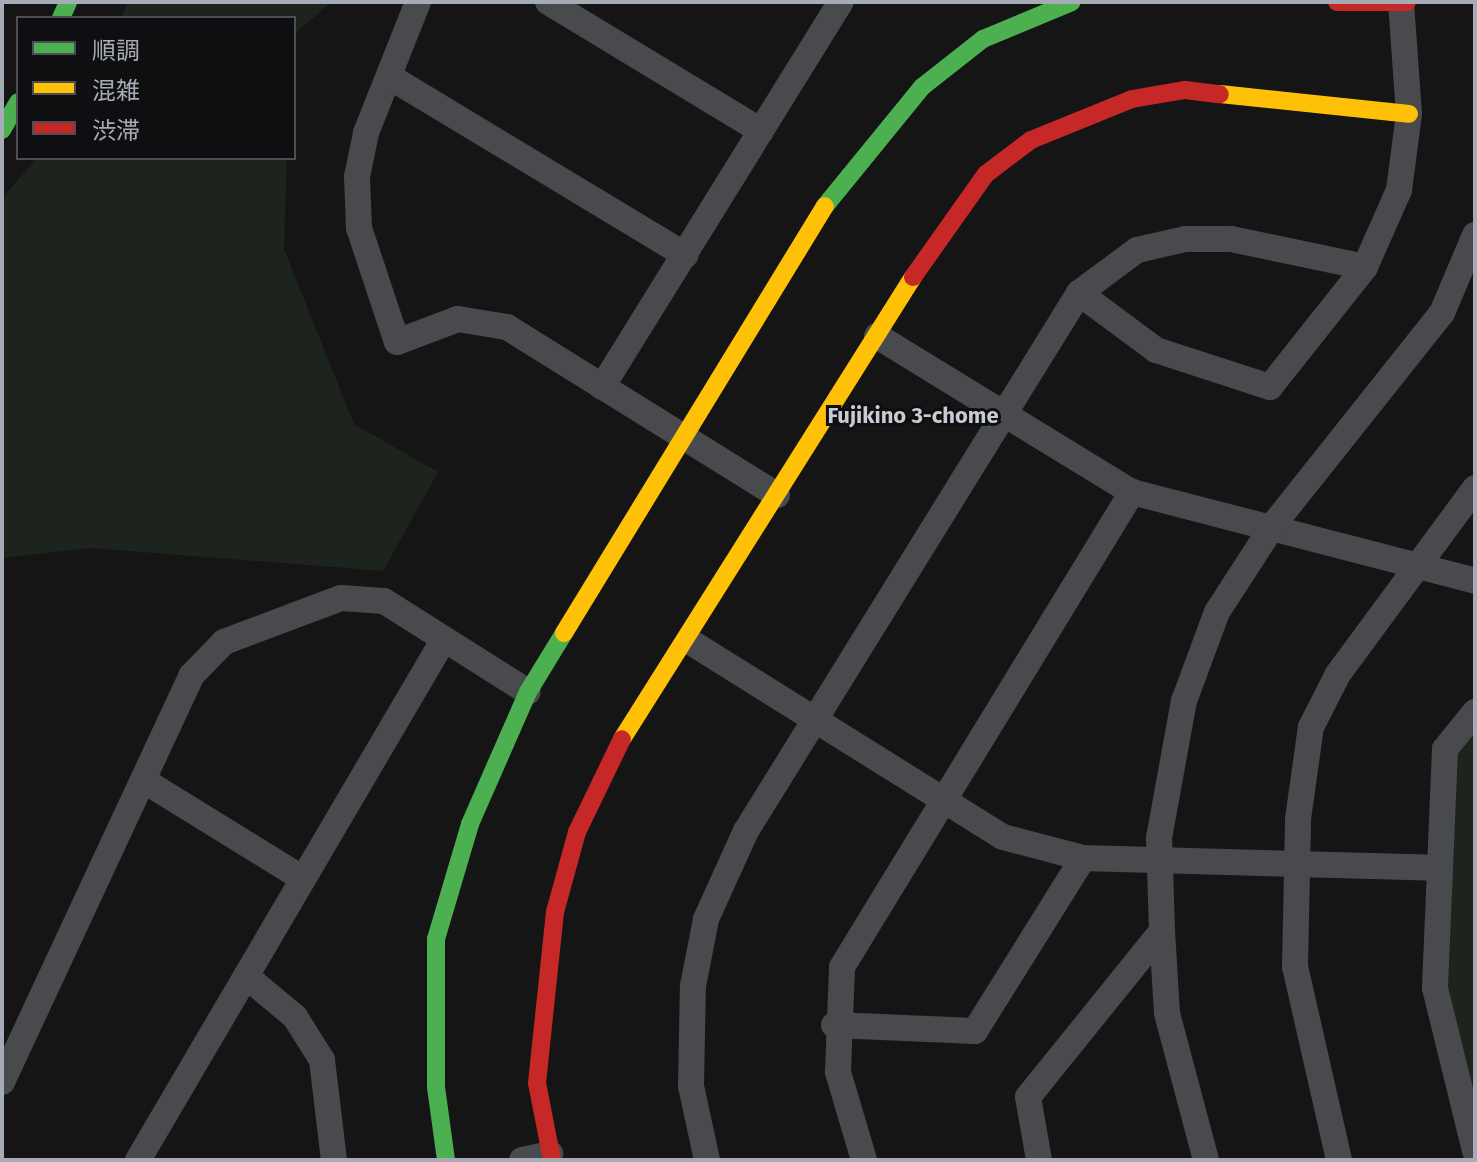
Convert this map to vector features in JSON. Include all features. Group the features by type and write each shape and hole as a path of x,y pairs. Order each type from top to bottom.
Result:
{"main road":[{"path":"446,1160 436,1087 436,939 470,824 528,692 686,439 826,204 922,87 983,39 1072,2"},
{"path":"1337,2 1403,3"},
{"path":"551,1157 537,1083 555,912 577,832 615,751 689,641 952,215 986,174 1031,140 1078,118 1185,90 1409,114"},
{"path":"2,130 16,106"}],"street":[{"path":"418,2 357,177 359,228 397,342 479,318 602,387 777,495"},
{"path":"548,2 761,131"},
{"path":"1079,293 1156,350 1270,387 1365,267 1399,190 1409,114 1403,3"},
{"path":"602,387 761,131 834,5"},
{"path":"390,77 685,255"},
{"path":"1206,1160 1167,1013 1162,931 1160,858 1184,701 1217,612 1274,524 1442,313 1475,235"},
{"path":"707,1160 691,1086 693,986 706,919 746,831 1079,293 1137,250 1185,239 1231,239 1365,267"},
{"path":"877,336 1132,492 1274,524 1475,581"},
{"path":"1339,1160 1295,967 1297,866 1311,727 1338,674 1416,562 1475,488"},
{"path":"864,1160 852,1136 834,1025 842,967 943,796 1132,492"},
{"path":"2,1082 191,676 224,642 341,598 384,601 528,692"},
{"path":"138,1160 444,639"},
{"path":"689,641 943,796 1003,837 1083,858 1436,868"},
{"path":"1475,712 1445,749 1436,868 1435,988 1475,1151"},
{"path":"143,780 303,879"},
{"path":"834,1025 975,1031 1083,858"},
{"path":"1039,1160 1028,1097 1162,931"},
{"path":"246,976 295,1017 322,1060 334,1160"},
{"path":"522,1160 551,1157"}],"shaded area":[{"path":"128,2 332,2 296,32 296,16 122,16"},
{"path":"35,160 287,160 284,249 354,424 438,472 383,571 91,548 2,558 2,198"},
{"path":"1475,727 1475,1108 1443,988 1455,753"}],"traffic: fast":[{"path":"62,16 68,2"},
{"path":"825,206 922,87 983,39 1072,2"},
{"path":"2,130 16,106"},
{"path":"446,1160 436,1087 436,939 470,824 528,692 564,633"}],"traffic: slow":[{"path":"1220,94 1409,114"},
{"path":"564,633 825,206"},
{"path":"622,739 913,277"}],"traffic: jam":[{"path":"1337,2 1407,2"},
{"path":"913,277 986,174 1031,140 1132,99 1185,90 1220,94"},
{"path":"552,1160 537,1083 555,912 577,832 622,739"}],"district":[{"name":"Fujikino 3-chome","path":"913,416"}]}
